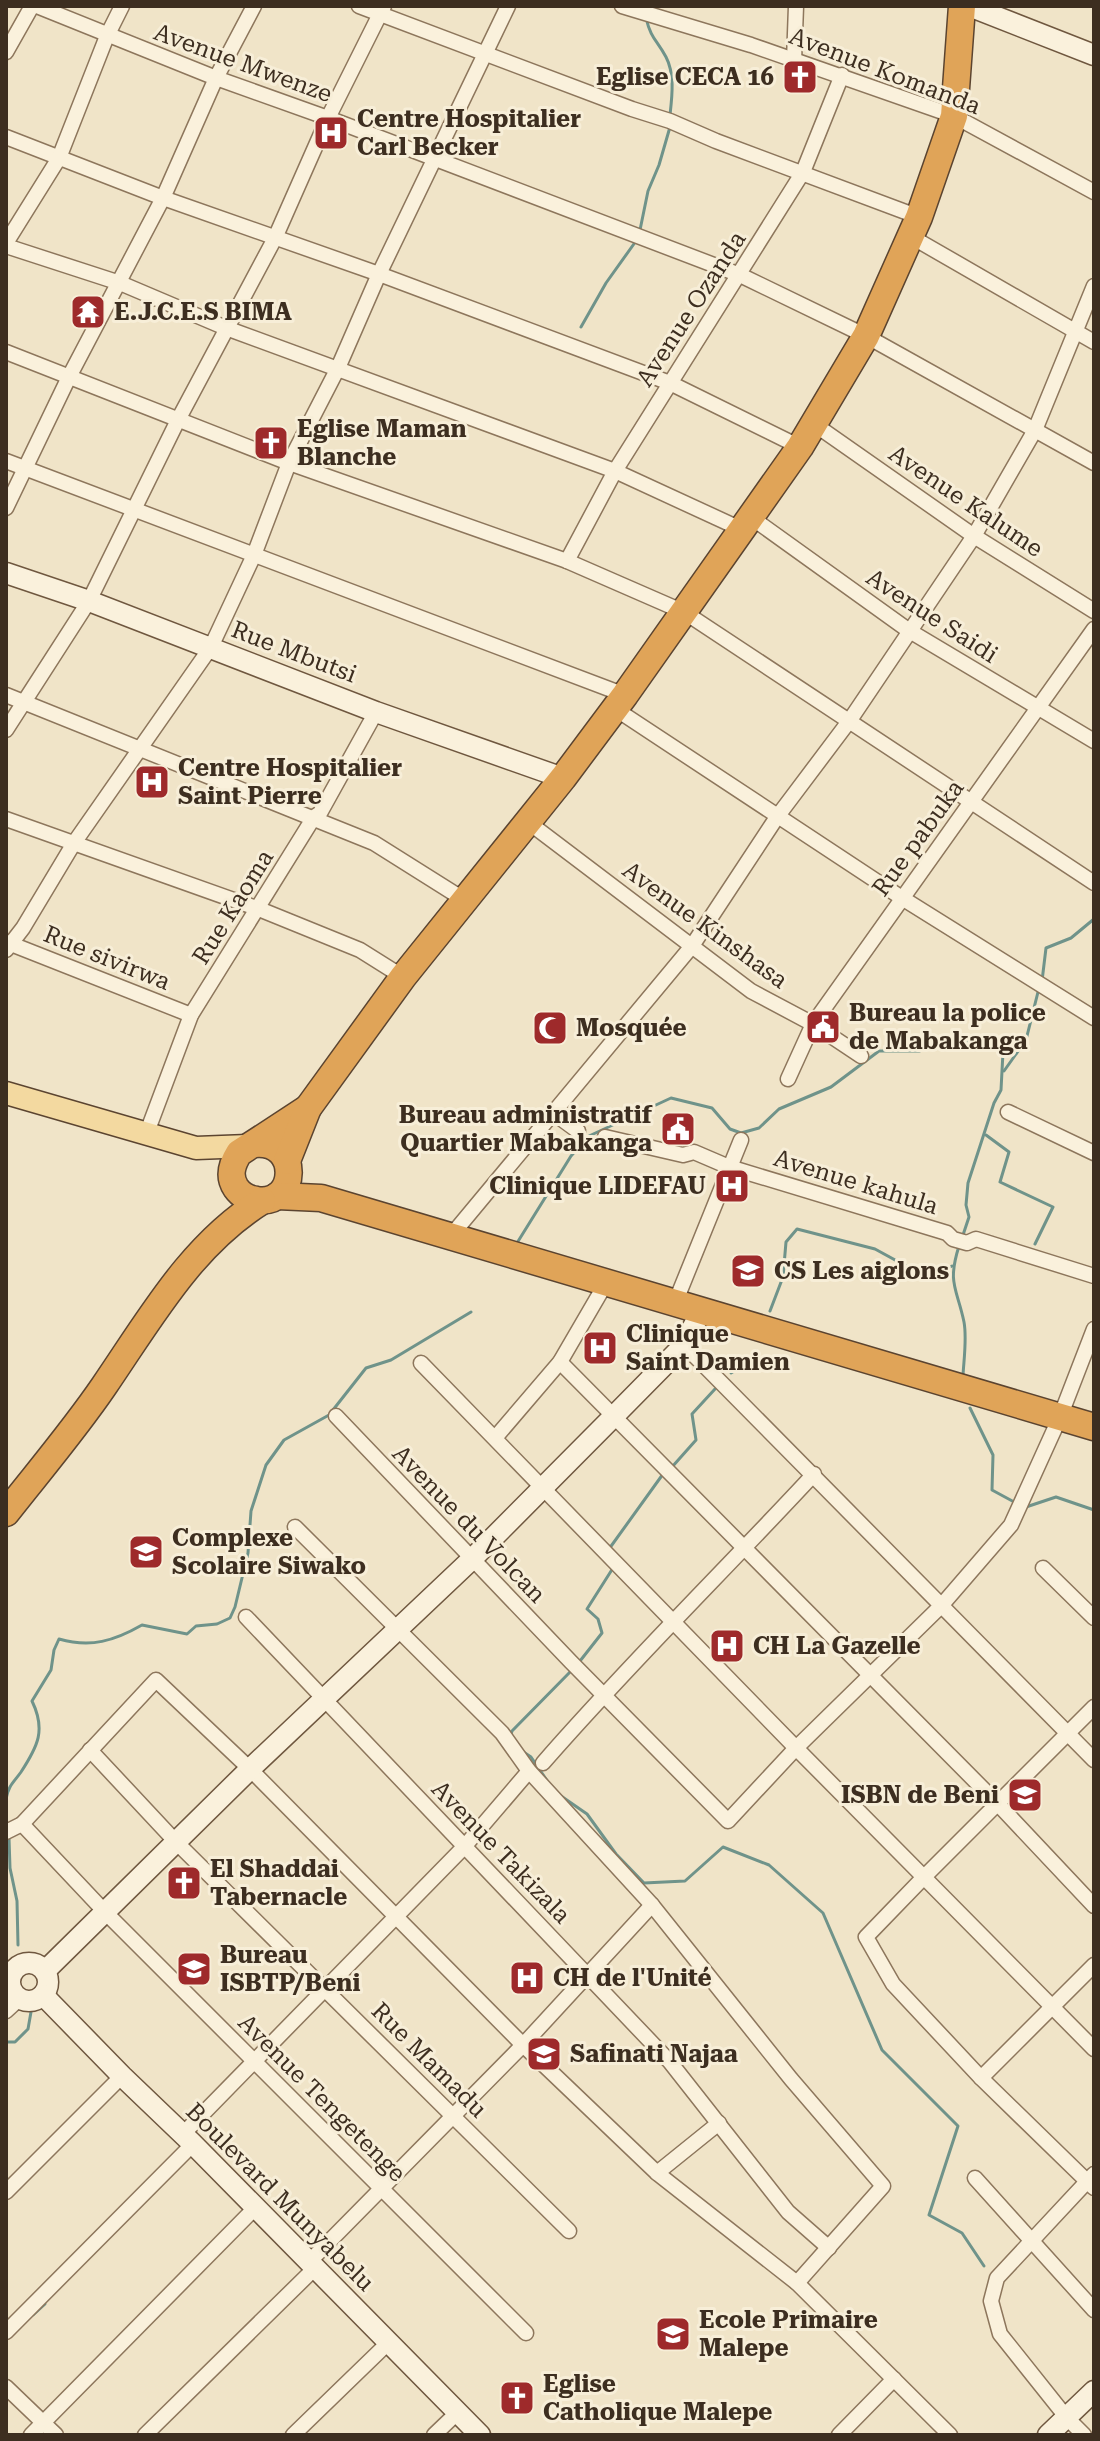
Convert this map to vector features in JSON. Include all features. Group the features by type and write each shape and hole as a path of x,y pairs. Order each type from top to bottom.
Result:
{"highway":[{"path":"9,1501 103,1388 182,1272 238,1216 284,1189 288,1166 308,1108 403,977 620,702 800,447 866,336 915,226 954,116 962,6"},
{"path":"217,1235 228,1210 233,1163 239,1153 308,1108"},
{"path":"251,1145 272,1146 321,1198"},
{"path":"233,1180 242,1195 269,1199 321,1198 1094,1427"}],"main road":[{"path":"6,1093 196,1148 251,1145"},
{"path":"196,1148 233,1180"}],"street":[{"name":"Avenue Mwenze","path":"6,52 34,6 216,78 740,275 866,336 1094,463"},
{"path":"6,244 59,158 122,6"},
{"path":"6,508 69,377 163,198 216,78 254,6"},
{"path":"359,6 382,10 484,54 803,172 915,226 1094,342"},
{"path":"8,945 74,843 211,647 254,555 289,463 338,368 379,274 508,6"},
{"name":"Avenue Komanda","path":"622,6 842,75 954,116 1094,192"},
{"path":"794,61 796,6"},
{"path":"969,6 1094,55"},
{"path":"6,730 89,601 178,420 275,238 328,118 382,10"},
{"name":"Avenue Ozanda","path":"567,561 615,471 803,172 842,75"},
{"path":"6,137 163,198 379,274 670,383 800,447"},
{"name":"Avenue Saidi","path":"6,244 120,283 226,328 615,471 748,524 908,630 1094,741"},
{"path":"450,1237 692,946 777,817 850,720 974,536 1035,430 1094,286"},
{"path":"6,352 289,463 567,561 684,612 1094,883"},
{"name":"Avenue Kalume","path":"814,424 974,536 1094,611"},
{"path":"6,461 254,555 620,702 777,817 1094,1018"},
{"name":"Rue Mbutsi","path":"6,573 89,601 376,712 563,778"},
{"name":"Rue pabuka","path":"788,1079 813,1024 1094,629"},
{"path":"6,695 374,843 463,899"},
{"name":"Rue Kaoma","path":"146,1135 191,1015 314,817 320,813 376,712"},
{"path":"6,819 259,909 360,950 403,977"},
{"name":"Avenue Kinshasa","path":"528,822 751,991 813,1024 861,1056"},
{"name":"Rue sivirwa","path":"8,945 191,1015"},
{"path":"552,1112 578,1131"},
{"path":"1008,1112 1094,1153"},
{"name":"Avenue kahula","path":"605,1137 683,1155 694,1152 729,1167 947,1233 960,1241 976,1239 1094,1276"},
{"path":"675,1303 741,1140"},
{"path":"495,1438 560,1362 606,1283"},
{"path":"45,1971 250,1769 472,1559 684,1345 701,1311"},
{"path":"796,1748 941,1606 1011,1525 1060,1417 1094,1329"},
{"path":"684,1345 1094,1760"},
{"path":"560,1362 997,1803 1094,1906"},
{"path":"421,1363 1094,2049"},
{"name":"Avenue du Volcan","path":"336,1416 728,1821 796,1748"},
{"path":"543,1763 603,1694 814,1474"},
{"path":"295,1527 502,1733 529,1771 652,1905 791,2079 883,2186 797,2283"},
{"path":"1043,1568 1094,1618"},
{"name":"Avenue Takizala","path":"246,1617 670,2062 788,2212 829,2248"},
{"path":"14,1829 156,1680 250,1769 523,2045 657,2173 797,2283 950,2435"},
{"path":"1084,2435 1000,2334 991,2301 997,2278 1092,2181 981,2078 893,1984 866,1937 1094,1707"},
{"name":"Rue Mamadu","path":"90,1750 176,1842 569,2231"},
{"path":"6,2332 188,2139 255,2061 464,1847 529,1771"},
{"name":"Avenue Tengetenge","path":"14,1829 105,1912 526,2333"},
{"path":"145,2435 311,2266 380,2188 523,2045 652,1905"},
{"path":"30,1963 45,1971 48,1983 43,1995 12,2005 10,1964 30,1963"},
{"path":"981,2078 1094,1965"},
{"name":"Boulevard Munyabelu","path":"43,1995 480,2435"},
{"path":"6,2192 122,2076"},
{"path":"657,2173 719,2123"},
{"path":"975,2178 1094,2310"},
{"path":"31,2435 256,2207"},
{"path":"293,2435 388,2343"},
{"path":"839,2435 894,2379"},
{"path":"6,2387 56,2435"},
{"path":"1048,2435 1094,2391"},
{"path":"434,2435 458,2412"}],"waterway":[{"path":"646,18 671,71 670,115"},
{"path":"640,230 648,191 670,127"},
{"path":"581,327 606,283 636,241"},
{"path":"1042,981 1046,948 1071,938 1094,919"},
{"path":"1004,1071 1026,1040 1039,988"},
{"path":"517,1243 571,1156 589,1136 671,1098 712,1108 730,1129 741,1133 759,1128 779,1109 831,1087 879,1051 919,1051 955,1041 991,1042 1003,1052 1001,1090 968,1183 966,1205 969,1217 963,1235"},
{"path":"986,1135 1009,1152 1000,1182 1053,1207 1035,1244"},
{"path":"770,1311 783,1277 786,1242 797,1229 875,1249 928,1278 952,1266"},
{"path":"959,1246 953,1278 965,1328 963,1375"},
{"path":"6,1799 10,1787 36,1746 39,1721 32,1701 51,1670 59,1639 92,1643 122,1635 142,1625 187,1634 196,1626 217,1624 230,1618 248,1553 251,1511 266,1465 284,1440 329,1415 366,1368 391,1360 471,1312"},
{"path":"731,1373 749,1362 756,1351"},
{"path":"672,1467 696,1440 692,1414 715,1389"},
{"path":"970,1408 993,1455 992,1490 1016,1503"},
{"path":"609,1549 663,1474"},
{"path":"1026,1507 1056,1497 1094,1510"},
{"path":"580,1661 602,1633 598,1619 587,1609 613,1568"},
{"path":"510,1737 512,1731 572,1670"},
{"path":"522,1751 531,1757 548,1782"},
{"path":"561,1796 587,1814 616,1854 644,1883 685,1881 723,1847 769,1865 823,1913 882,2050 958,2126 929,2215 962,2233 984,2266"},
{"path":"9,1838 10,1868 17,1901 18,1945"},
{"path":"6,2042 15,2042 28,2029 31,2012"},
{"path":"33,2315 45,2304"}],"place":[{"name":"Eglise CECA 16","path":"800,77"},
{"name":"Centre Hospitalier Carl Becker","path":"331,133"},
{"name":"E.J.C.E.S BIMA","path":"88,312"},
{"name":"Eglise Maman Blanche","path":"271,443"},
{"name":"Centre Hospitalier Saint Pierre","path":"152,782"},
{"name":"Bureau la police de Mabakanga","path":"823,1027"},
{"name":"Mosquée","path":"550,1028"},
{"name":"Bureau administratif Quartier Mabakanga","path":"678,1129"},
{"name":"Clinique LIDEFAU","path":"732,1186"},
{"name":"CS Les aiglons","path":"748,1271"},
{"name":"Clinique Saint Damien","path":"600,1348"},
{"name":"Complexe Scolaire Siwako","path":"146,1552"},
{"name":"CH La Gazelle","path":"727,1646"},
{"name":"ISBN de Beni","path":"1025,1795"},
{"name":"El Shaddai Tabernacle","path":"184,1883"},
{"name":"Bureau ISBTP/Beni","path":"194,1969"},
{"name":"CH de l'Unité","path":"527,1978"},
{"name":"Safinati Najaa","path":"544,2054"},
{"name":"Ecole Primaire Malepe","path":"673,2334"},
{"name":"Eglise Catholique Malepe","path":"517,2398"}]}
